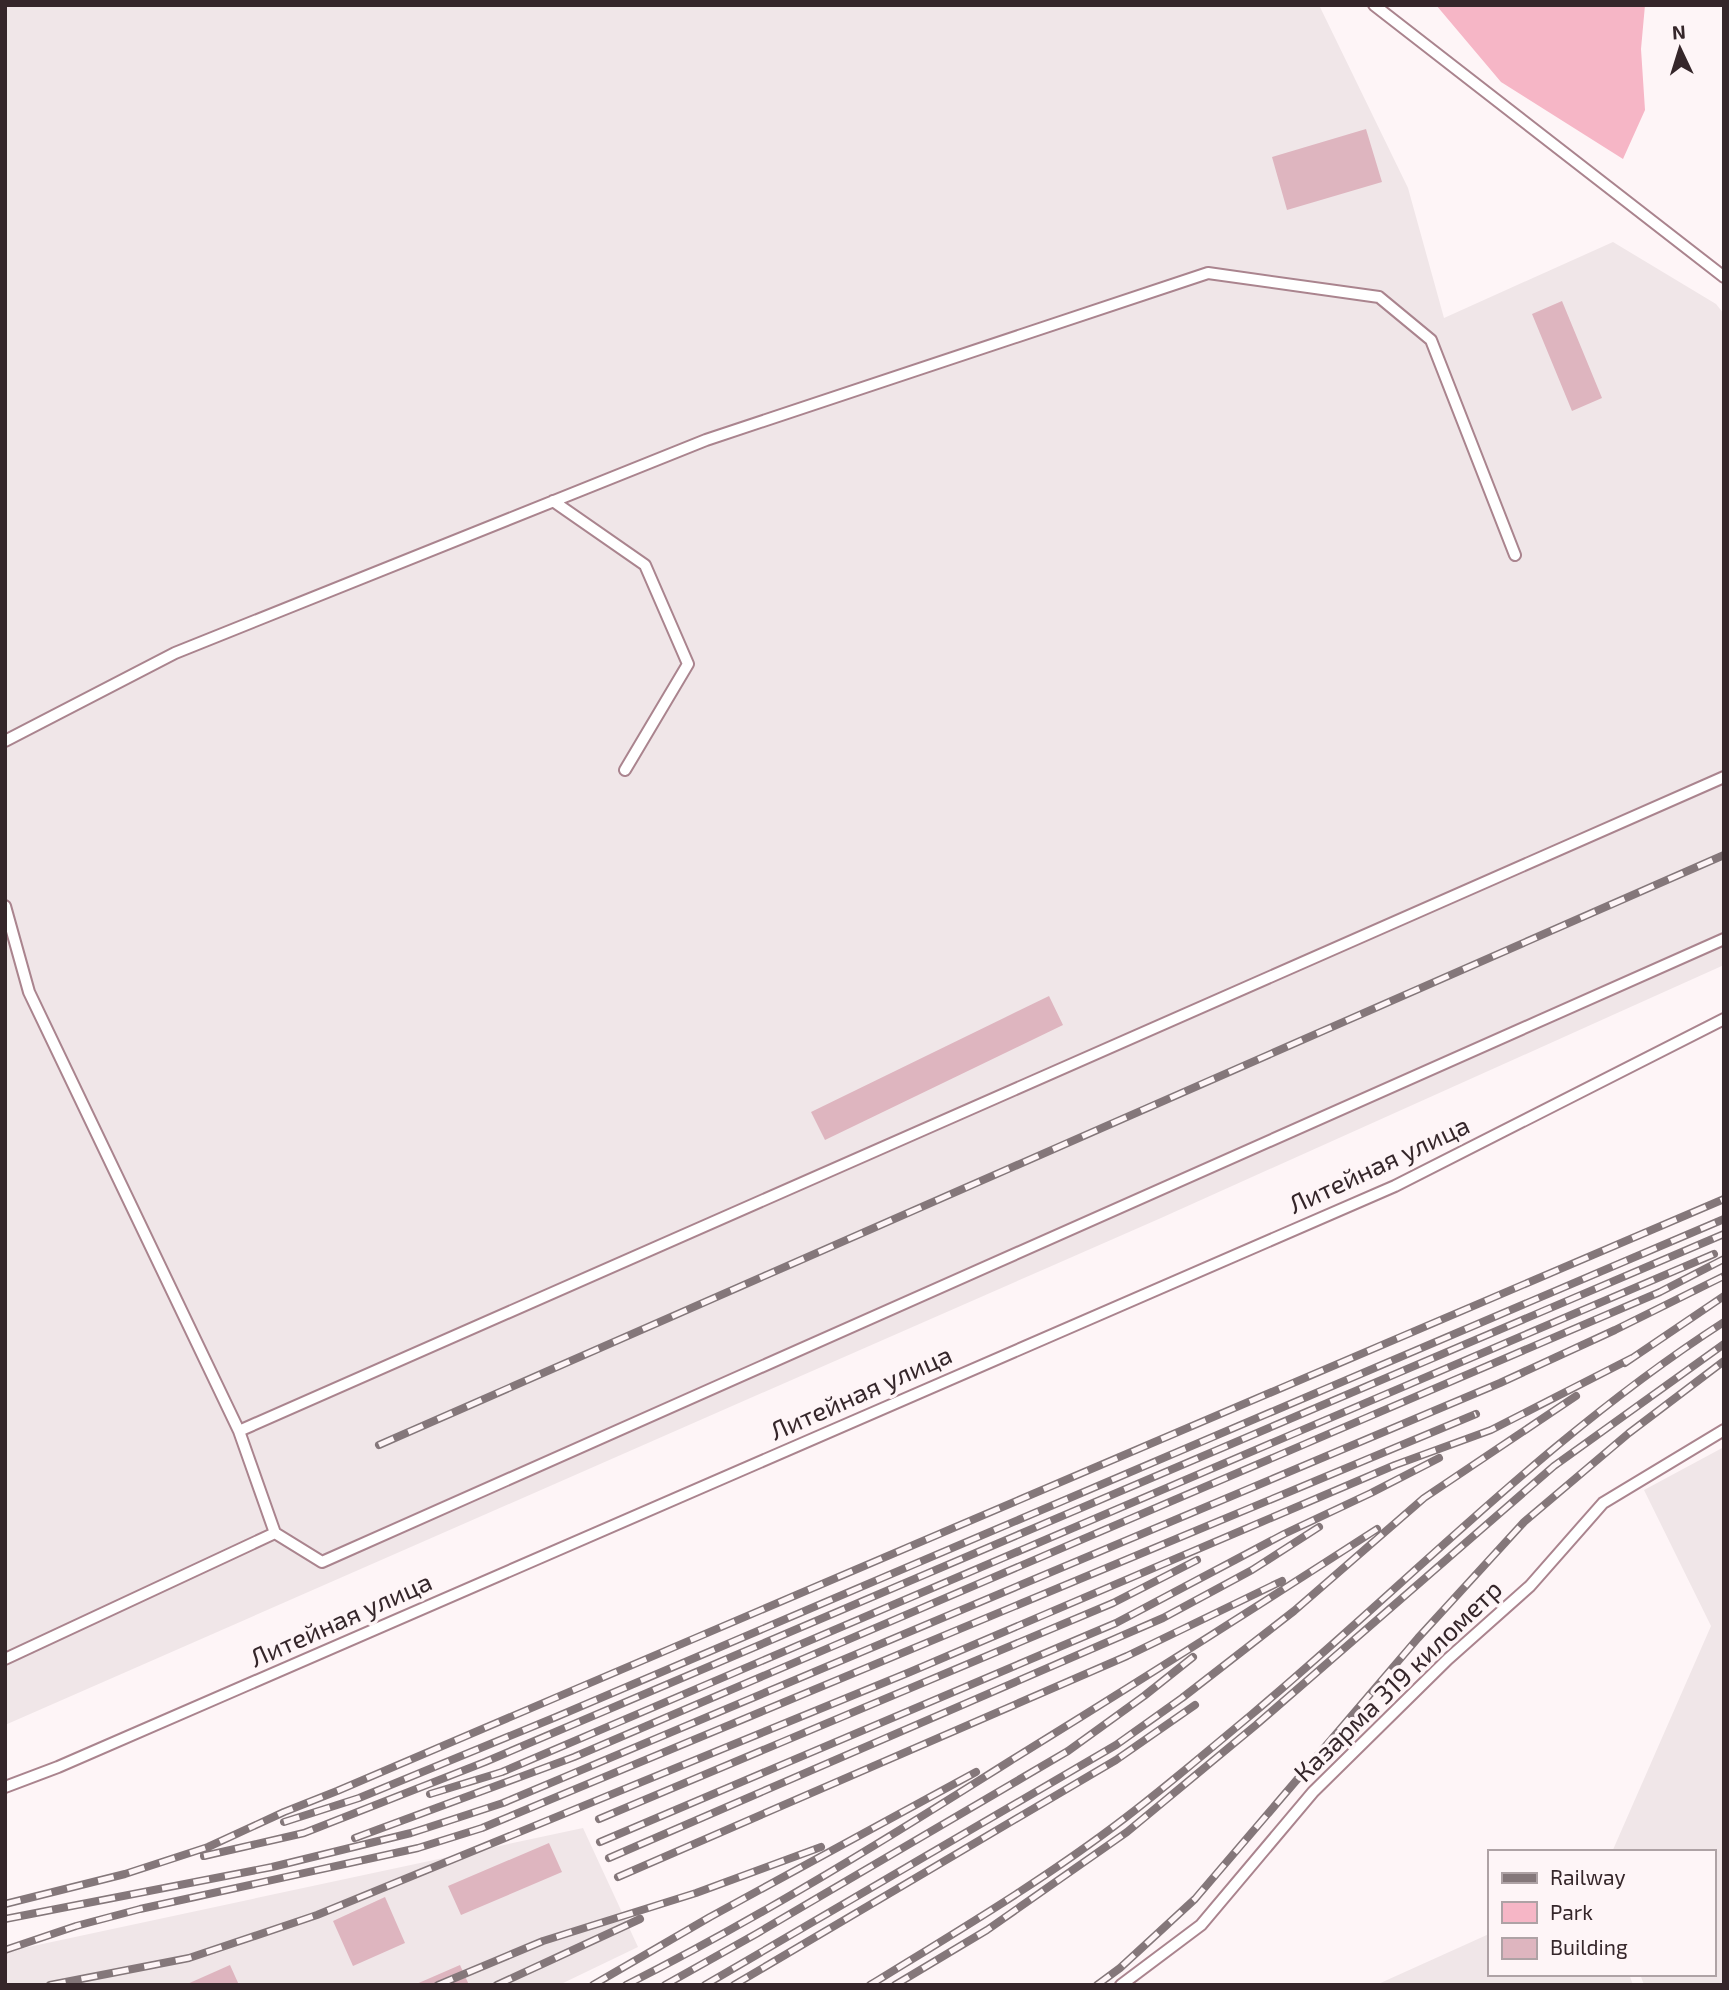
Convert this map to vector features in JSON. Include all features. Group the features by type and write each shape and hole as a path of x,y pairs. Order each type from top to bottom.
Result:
{"lane":[{"path":"1374,5 1724,277"},
{"path":"5,741 176,653 706,440 1208,273 1379,296 1431,340 1515,555"},
{"path":"553,501 645,565 688,664 625,770"},
{"path":"239,1431 1724,777"},
{"path":"5,906 29,992 239,1431 275,1533 322,1562 1724,939"},
{"name":"Литейная улица","path":"5,1787 96,1751 1395,1186 1724,1019"},
{"name":"Казарма 319 километр","path":"1121,1985 1201,1925 1313,1792 1448,1659 1530,1586 1603,1503 1724,1430"},
{"path":"5,1659 275,1533"}],"shaded area":[{"path":"5,5 1319,5 1408,188 1444,318 1613,242 1716,304 1724,314 1724,965 1161,1218 5,1725"},
{"path":"1724,1447 1724,1985 1644,1985 1641,1976 1715,1976 1715,1850 1613,1850 1711,1626 1644,1490"},
{"path":"583,1828 638,1947 559,1985 5,1985 5,1952"},
{"path":"1488,1934 1488,1976 1630,1976 1633,1985 1376,1985"}],"green space":[{"path":"1436,5 1645,5 1641,49 1645,110 1623,159 1501,82"}],"building":[{"path":"1366,129 1382,182 1287,210 1272,157"},
{"path":"1562,301 1602,398 1572,411 1532,314"},
{"path":"1049,996 1063,1025 825,1140 811,1112"},
{"path":"549,1843 562,1872 461,1915 448,1886"},
{"path":"385,1897 405,1943 353,1966 333,1921"},
{"path":"230,1965 239,1985 185,1985"},
{"path":"460,1965 469,1985 414,1985"}],"railway":[{"path":"379,1445 1724,855"},
{"path":"5,1904 125,1874 208,1847 284,1812 1724,1199"},
{"path":"284,1822 359,1798 556,1717 1724,1219"},
{"path":"204,1856 304,1833 485,1762 1724,1234"},
{"path":"430,1794 502,1772 1714,1254"},
{"path":"355,1838 574,1757 1660,1292 1724,1259"},
{"path":"5,1919 272,1867 411,1833 503,1803 1500,1383 1724,1276"},
{"path":"1625,1363 1724,1296"},
{"path":"870,1985 1031,1884 1125,1818 1309,1665 1540,1460 1660,1365 1724,1322"},
{"path":"895,1985 987,1930 1127,1832 1256,1725 1554,1466 1724,1344"},
{"path":"50,1985 189,1958 317,1915 910,1672 1395,1465 1491,1430 1632,1358"},
{"path":"1097,1985 1120,1968 1195,1899 1418,1638 1524,1522 1629,1433 1724,1361"},
{"path":"705,1985 1116,1745 1182,1698 1294,1611 1424,1498 1576,1396"},
{"path":"5,1950 76,1926 140,1909 418,1848 482,1828 1476,1414"},
{"path":"600,1842 1116,1623 1284,1534 1439,1458"},
{"path":"609,1858 1163,1618 1252,1570 1319,1527"},
{"path":"626,1985 725,1933 869,1849 1377,1529"},
{"path":"599,1819 1113,1603 1197,1560"},
{"path":"618,1877 1127,1656 1282,1581"},
{"path":"665,1985 1068,1751 1193,1657"},
{"path":"734,1985 1116,1760 1195,1705"},
{"path":"593,1985 710,1917 976,1772"},
{"path":"438,1985 543,1941 696,1893 821,1847"},
{"path":"497,1985 640,1919"}]}
